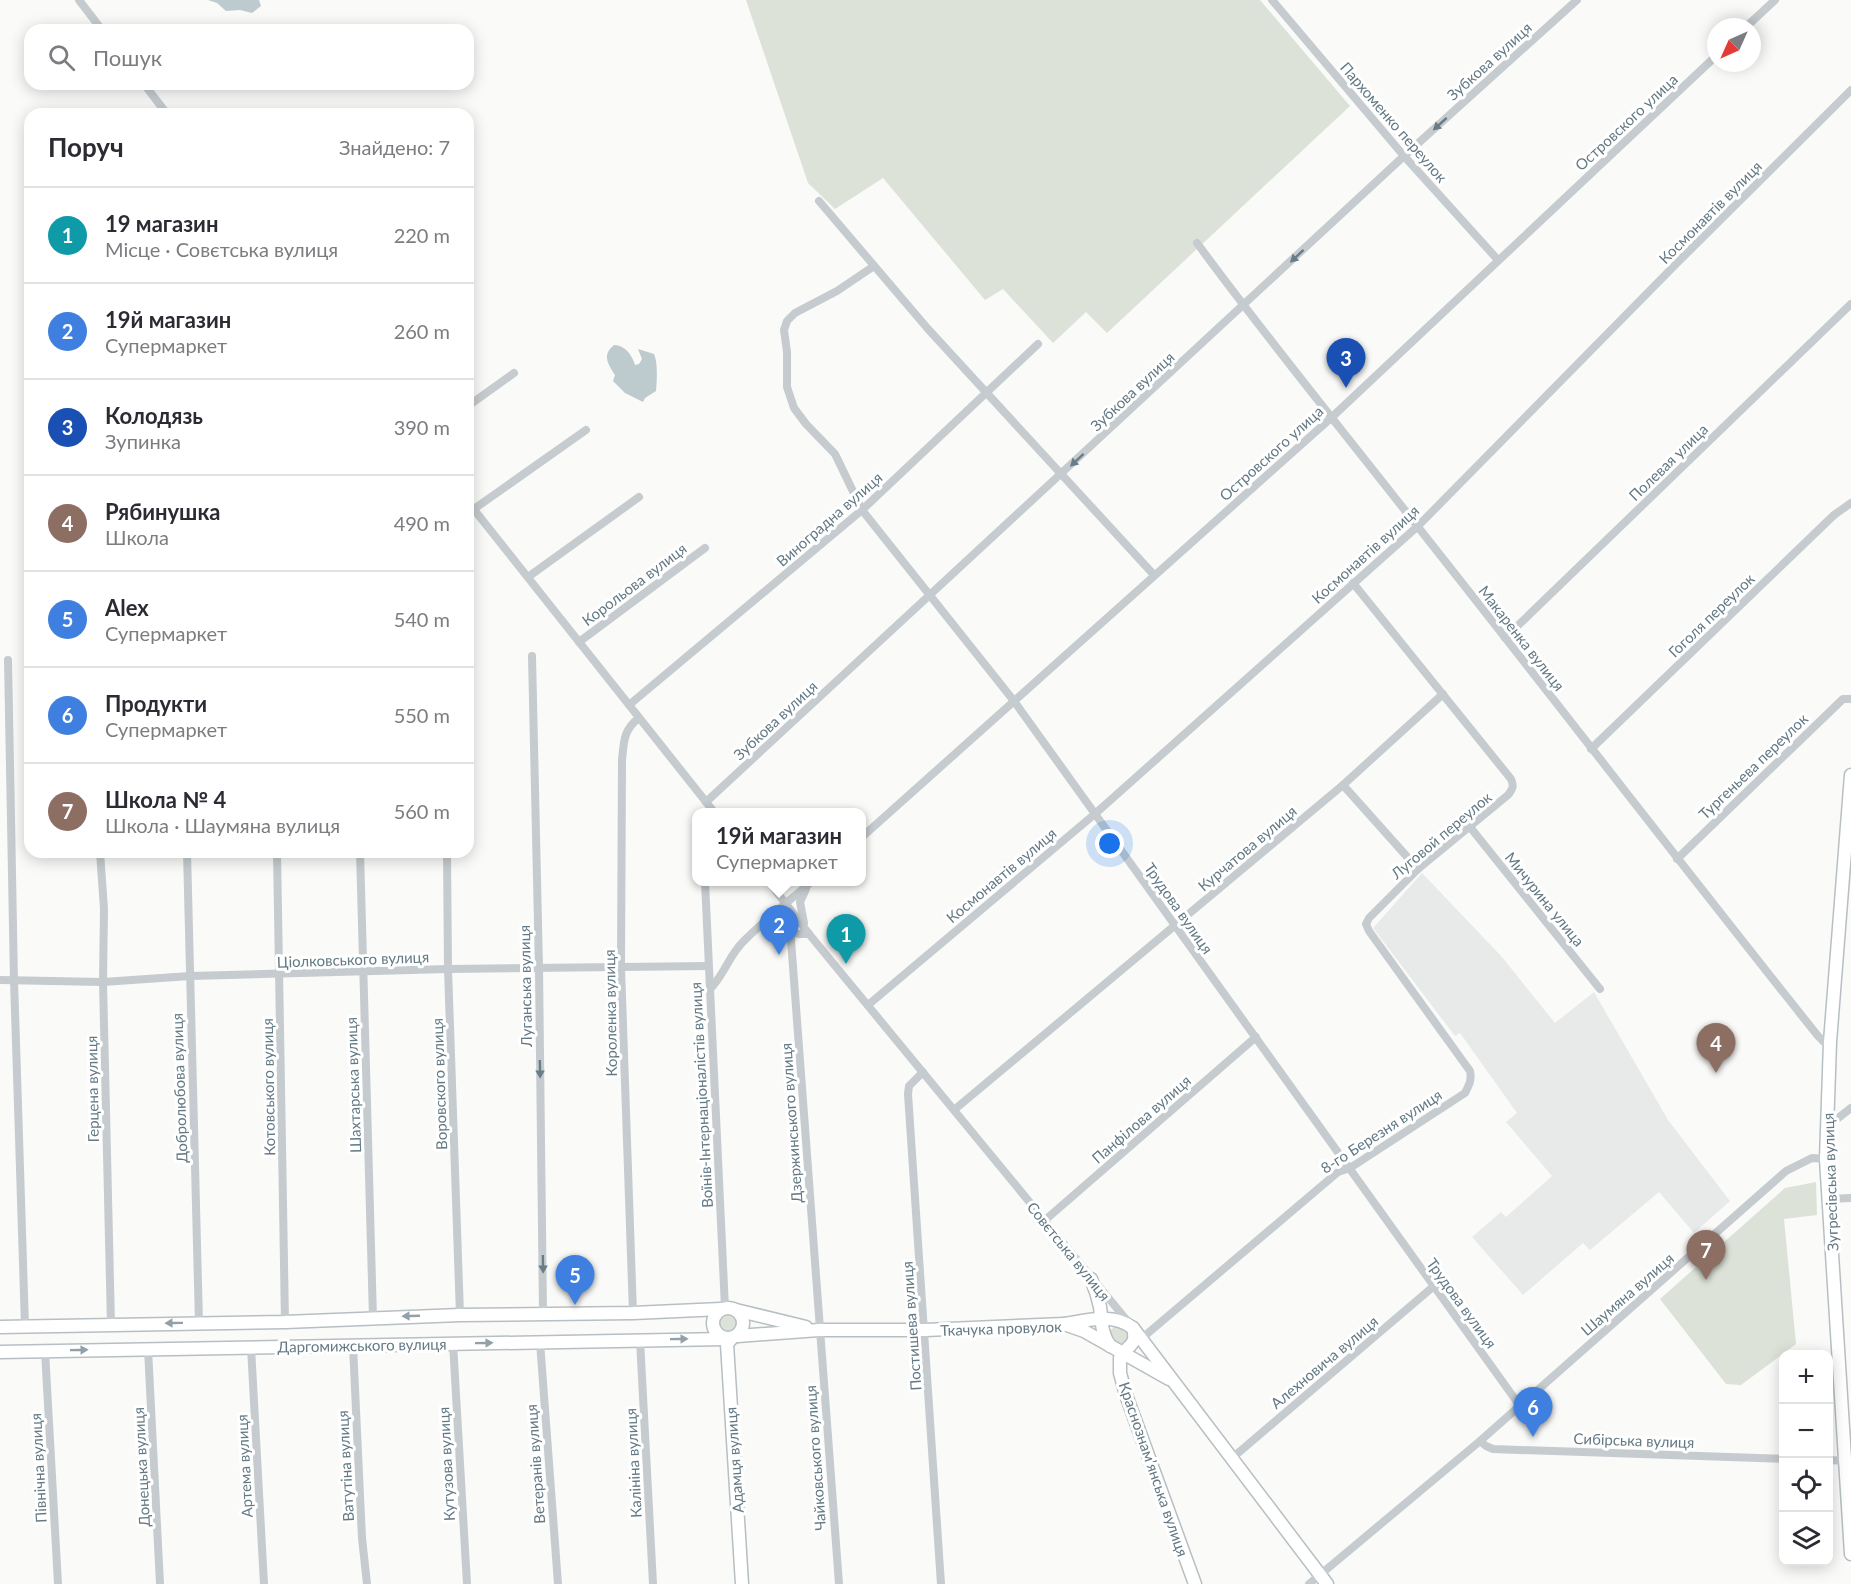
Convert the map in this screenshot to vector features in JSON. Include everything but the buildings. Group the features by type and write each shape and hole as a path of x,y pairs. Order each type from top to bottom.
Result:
{"street":[{"path":"79,0 97,24"},
{"name":"Пархоменко переулок","path":"1272,0 1404,156 1498,260"},
{"name":"Зубкова вулиця","path":"706,802 1404,156 1577,0"},
{"path":"1756,18 1775,0"},
{"name":"Островского улица","path":"866,833 1331,418 1707,64"},
{"path":"149,90 162,108"},
{"name":"Космонавтів вулиця","path":"868,1005 1095,813 1418,526 1851,90"},
{"path":"819,201 986,393 1154,575"},
{"name":"Макаренка вулиця","path":"1197,243 1243,306 1418,526 1677,859 1818,1036 1824,1042 1830,1042"},
{"name":"Трудова вулиця","path":"874,266 837,291 795,312 787,321 784,330 787,351 787,387 794,408 835,454 861,510 1014,701 1520,1406"},
{"name":"Полевая улица","path":"1505,638 1851,304"},
{"name":"Виноградна вулиця","path":"630,705 861,510 1038,344"},
{"path":"474,402 514,373"},
{"path":"474,503 586,430"},
{"path":"528,577 639,497"},
{"name":"Гоголя переулок","path":"1591,749 1834,515 1851,503"},
{"path":"474,509 710,808"},
{"name":"Корольова вулиця","path":"579,642 705,548"},
{"name":"Луговой переулок","path":"1353,583 1513,783 1508,795 1418,869 1369,918 1366,924 1415,995"},
{"name":"Луганська вулиця","path":"532,656 543,1314"},
{"path":"8,660 14,980 25,1326"},
{"name":"Курчатова вулиця","path":"954,1110 1343,785 1443,694"},
{"name":"Тургеньева переулок","path":"1677,859 1843,699 1851,699"},
{"name":"Короленка вулиця","path":"633,1313 621,968 622,760 625,736 631,724 639,717"},
{"name":"Зугресівська вулиця","path":"1851,775 1830,1042 1826,1159 1848,1461 1851,1554"},
{"path":"1343,785 1418,869"},
{"name":"Мичурина улица","path":"1470,827 1600,989"},
{"name":"Герцена вулиця","path":"100,858 104,909 103,982 111,1325"},
{"name":"Добролюбова вулиця","path":"187,858 199,1323"},
{"name":"Котовського вулиця","path":"277,858 285,1322"},
{"name":"Шахтарська вулиця","path":"360,858 373,1318"},
{"name":"Воровского вулиця","path":"447,858 448,969 460,1315"},
{"name":"Воїнів-Інтернаціоналістів вулиця","path":"705,886 727,1309"},
{"name":"Совєтська вулиця","path":"772,886 809,934 1133,1328 1323,1580"},
{"path":"709,990 717,983 729,958 806,886"},
{"path":"758,929 774,924 792,932 809,934 800,902 808,886"},
{"name":"Дзержинського вулиця","path":"792,932 819,1330"},
{"name":"Ціолковського вулиця","path":"0,980 103,982 190,976 448,969 708,966"},
{"name":"8-го Березня вулиця","path":"1141,1339 1338,1172 1350,1168 1465,1093 1472,1077 1470,1071 1415,995"},
{"name":"Панфілова вулиця","path":"1044,1221 1256,1037"},
{"name":"Постишева вулиця","path":"923,1072 909,1086 908,1094 941,1584"},
{"path":"1827,1120 1837,1119 1851,1108"},
{"name":"Шаумяна вулиця","path":"1480,1441 1786,1171 1812,1158 1826,1159"},
{"path":"1829,1199 1851,1198"},
{"path":"1091,1279 1098,1302 1104,1338 1110,1346"},
{"name":"Алехновича вулиця","path":"1231,1459 1434,1286"},
{"path":"727,1309 740,1313 744,1322 741,1332 731,1338 717,1334 712,1325 714,1316 727,1309"},
{"name":"Даргомижського вулиця","path":"0,1327 285,1322 460,1315 633,1313 727,1309 819,1330"},
{"path":"1064,1324 1101,1319 1119,1320 1133,1328 1135,1336 1134,1343 1123,1353"},
{"name":"Ткачука провулок","path":"819,1330 925,1330 1064,1324 1084,1331 1169,1378"},
{"name":"Даргомижського вулиця","path":"0,1352 731,1338 819,1330"},
{"name":"Чайковського вулиця","path":"819,1330 838,1584"},
{"name":"Адамця вулиця","path":"731,1338 727,1344 742,1584"},
{"name":"Калініна вулиця","path":"640,1340 653,1584"},
{"name":"Ветеранів вулиця","path":"540,1342 558,1584"},
{"name":"Кутузова вулиця","path":"453,1343 467,1584"},
{"name":"Ватутіна вулиця","path":"353,1346 362,1538 367,1584"},
{"name":"Артема вулиця","path":"251,1347 264,1584"},
{"name":"Донецька вулиця","path":"148,1349 160,1584"},
{"name":"Північна вулиця","path":"45,1351 58,1584"},
{"name":"Краснознамʼянська вулиця","path":"1123,1353 1119,1363 1126,1395 1194,1584"},
{"path":"1309,1584 1323,1580 1480,1441"},
{"name":"Сибірська вулиця","path":"1480,1441 1493,1449 1779,1459"},
{"path":"1833,1460 1848,1461"}],"shaded area":[{"path":"208,0 259,0 261,6 252,13 240,10 226,11 217,3"},
{"path":"746,0 1260,0 1350,106 1107,333 1086,312 1053,343 1003,289 985,300 883,178 835,209 808,183"},
{"path":"614,345 628,351 635,365 639,364 642,359 638,349 654,354 657,367 656,391 643,402 625,393 613,381 615,375 607,356"},
{"path":"1422,873 1502,957 1555,1023 1594,992 1668,1120 1730,1201 1694,1233 1659,1192 1590,1250 1583,1243 1523,1295 1472,1237 1501,1212 1506,1217 1552,1176 1506,1122 1517,1113 1460,1033 1455,1036 1373,928"},
{"path":"1816,1182 1817,1215 1784,1219 1796,1344 1788,1350 1779,1350 1779,1357 1741,1385 1726,1384 1660,1299 1785,1188"},
{"path":"728,1313 735,1316 738,1323 735,1330 728,1333 721,1330 718,1323 721,1316"},
{"path":"1117,1325 1128,1330 1129,1340 1121,1346 1115,1346 1109,1331"}],"place":[{"name":"Колодязь","path":"1346,388"},
{"name":"19й магазин","path":"779,955"},
{"name":"19 магазин","path":"846,964"},
{"name":"Рябинушка","path":"1716,1073"},
{"name":"Школа № 4","path":"1706,1280"},
{"name":"Alex","path":"575,1305"},
{"name":"Продукти","path":"1533,1437"}]}
